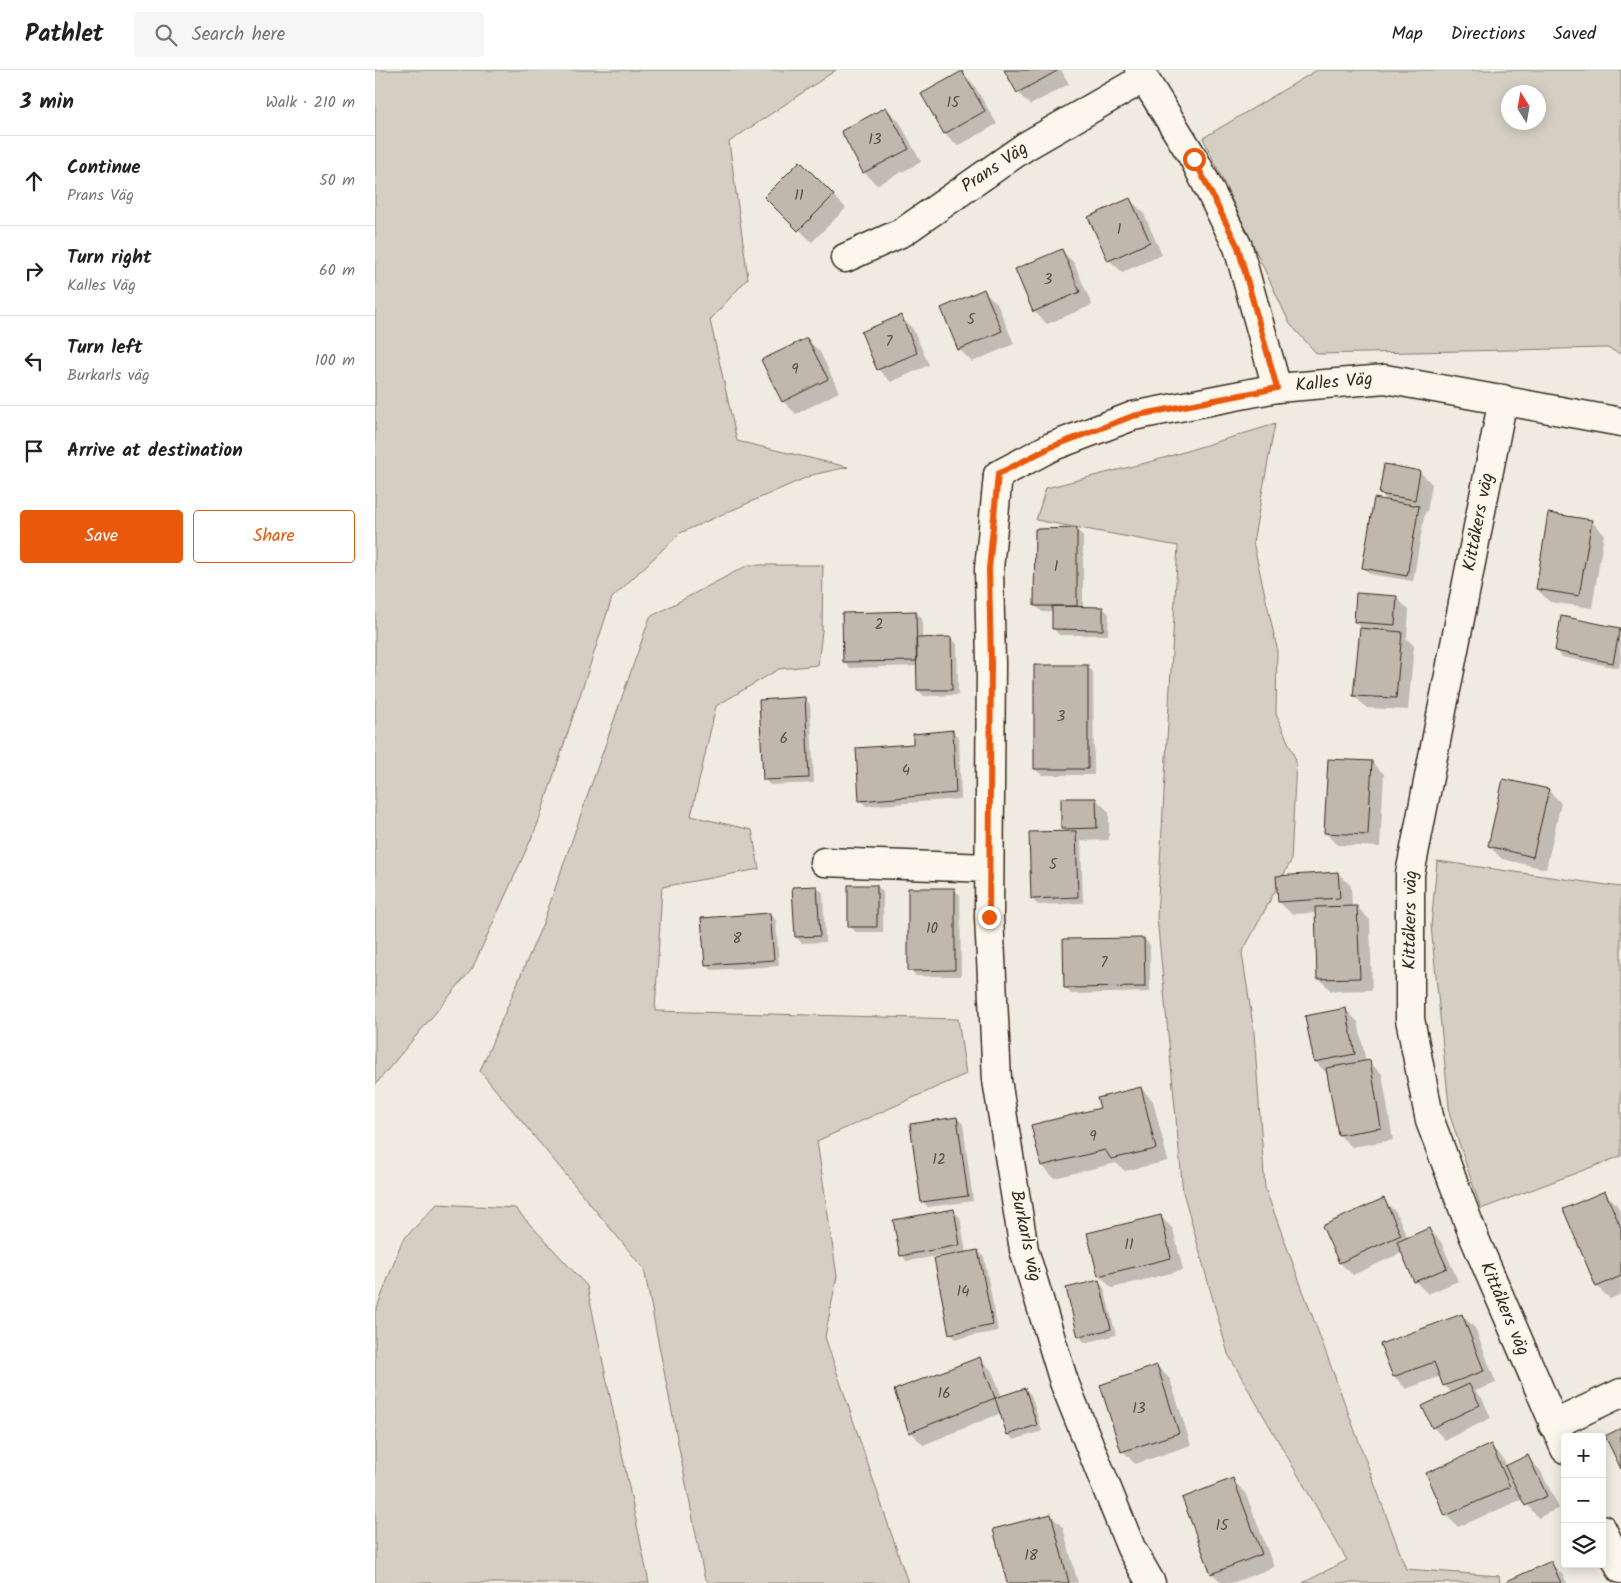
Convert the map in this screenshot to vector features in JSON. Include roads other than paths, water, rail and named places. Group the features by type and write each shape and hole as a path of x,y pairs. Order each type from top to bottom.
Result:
{"street":[{"name":"Prans Väg","path":"845,258 903,232 1026,146 1141,74 1194,159 1238,247 1277,388"},
{"name":"Kalles Väg","path":"998,474 1051,447 1133,416 1277,388 1385,379 1621,422"},
{"name":"Kittåkers väg","path":"1503,399 1410,874 1410,1018 1430,1121 1474,1237 1561,1441"},
{"name":"Burkarls väg","path":"998,474 989,569 991,664 989,917 997,1080 1025,1250 1064,1382 1131,1548 1151,1583"},
{"path":"824,862 989,868"},
{"path":"1553,1425 1621,1393"},
{"path":"1606,1537 1621,1569"}]}
